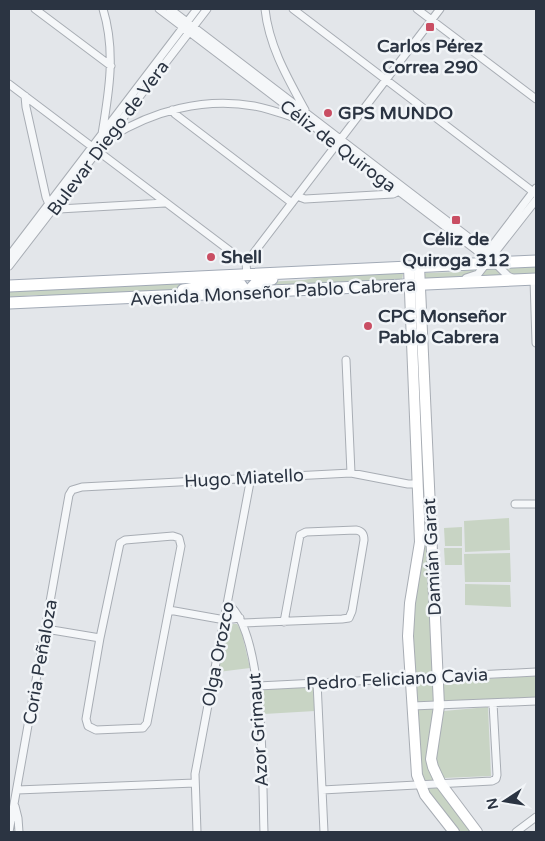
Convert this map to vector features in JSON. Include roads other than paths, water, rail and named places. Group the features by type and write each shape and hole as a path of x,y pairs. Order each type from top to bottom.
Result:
{"main road":[{"name":"Avenida Monseñor Pablo Cabrera","path":"9,286 227,276 246,269 318,271 414,266 487,259 508,262 536,261"},
{"name":"Damián Garat","path":"414,266 430,512 439,706 431,759 441,784 477,832"},
{"path":"227,276 237,280 244,294 259,281 302,278 318,271"},
{"name":"Avenida Monseñor Pablo Cabrera","path":"9,303 153,298 180,290 226,285 235,287 244,294 535,279"},
{"name":"Damián Garat","path":"415,286 419,550 408,628 410,678 417,774 426,795 454,832"}],"street":[{"path":"35,9 110,66"},
{"path":"102,9 108,30 110,66 110,89 104,138"},
{"name":"Céliz de Quiroga","path":"159,9 188,27 306,112 338,142"},
{"name":"Céliz de Quiroga","path":"170,9 188,27 308,122 338,142 401,190 508,276 519,280"},
{"name":"Bulevar Diego de Vera","path":"188,27 197,9"},
{"name":"Bulevar Diego de Vera","path":"9,266 52,206 188,27 207,9"},
{"path":"265,9 271,40 277,56 306,112"},
{"path":"293,9 535,191 475,276 452,283"},
{"path":"417,9 536,99"},
{"path":"9,84 165,203 246,269 297,196 440,9"},
{"path":"25,96 46,197 52,206 165,203"},
{"path":"104,138 145,119 172,110 206,105 244,104 308,122"},
{"path":"172,110 292,203"},
{"path":"297,196 305,199 401,190"},
{"path":"487,259 536,200"},
{"name":"Bulevar Diego de Vera","path":"9,256 52,206"},
{"path":"535,279 536,343"},
{"path":"346,360 351,472"},
{"name":"Hugo Miatello","path":"70,491 82,486 351,472 408,484 417,484"},
{"name":"Olga Orozco","path":"197,832 194,783 251,478"},
{"name":"Coria Peñaloza","path":"9,832 70,491"},
{"path":"515,504 536,504"},
{"path":"419,512 430,512"},
{"path":"169,610 224,620 241,621 284,622 342,620 348,618 352,611 364,540 362,531 306,532 300,535 284,622"},
{"path":"173,536 179,538 181,546 169,610 147,723 143,728 96,730 88,726 86,719 100,638 119,545 122,541 173,536"},
{"name":"Azor Grimaut","path":"228,604 233,608 241,621 258,686 264,832"},
{"path":"46,629 100,638"},
{"name":"Pedro Feliciano Cavia","path":"258,686 536,672"},
{"path":"317,682 324,832"},
{"name":"Pedro Feliciano Cavia","path":"412,706 536,701"},
{"path":"322,790 492,781 496,779 493,703"},
{"path":"17,790 194,783"},
{"path":"14,802 19,832"},
{"path":"516,832 536,817"}],"place":[{"name":"Carlos Pérez Correa 290","path":"430,27"},
{"name":"GPS MUNDO","path":"328,113"},
{"name":"Céliz de Quiroga 312","path":"456,220"},
{"name":"Shell","path":"211,257"},
{"name":"CPC Monseñor Pablo Cabrera","path":"368,326"}]}
